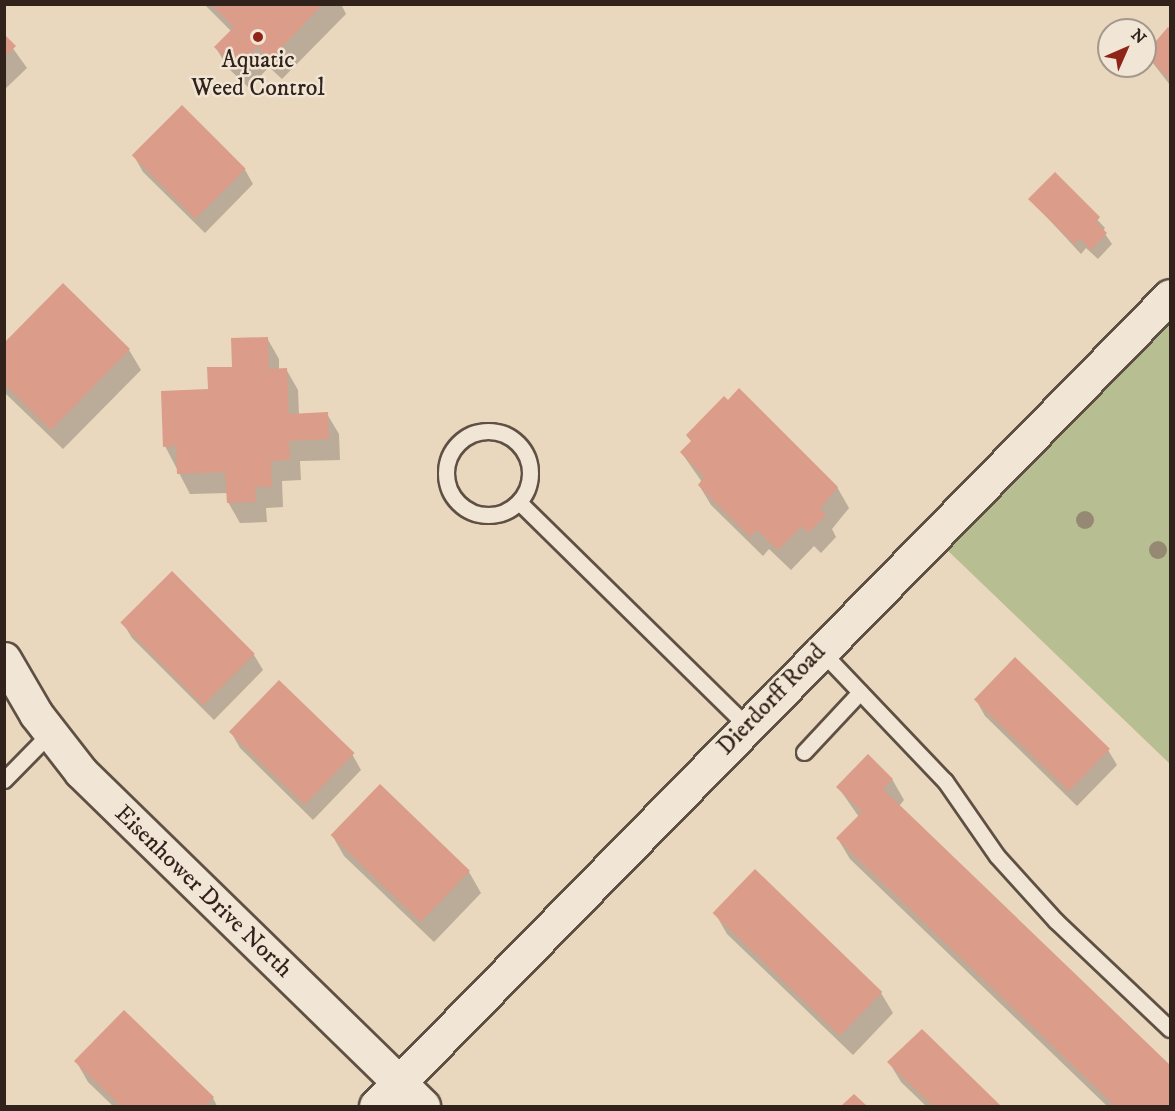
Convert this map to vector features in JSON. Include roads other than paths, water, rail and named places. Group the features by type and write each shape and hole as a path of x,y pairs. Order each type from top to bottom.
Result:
{"street":[{"name":"Dierdorff Road","path":"388,1095 1170,296"},
{"name":"Eisenhower Drive North","path":"4,659 51,732 81,772 388,1095 423,1107"}],"lane":[{"path":"493,431 516,442 525,452 530,471 526,491 519,502 507,510 486,514 465,508 454,499 446,471 457,445 479,432 493,431"},
{"path":"519,502 747,726"},
{"path":"821,651 945,781 997,856 1056,921 1170,1029"},
{"path":"804,752 860,692"},
{"path":"4,780 51,732"}],"place":[{"name":"Aquatic Weed Control","path":"258,37"}]}
